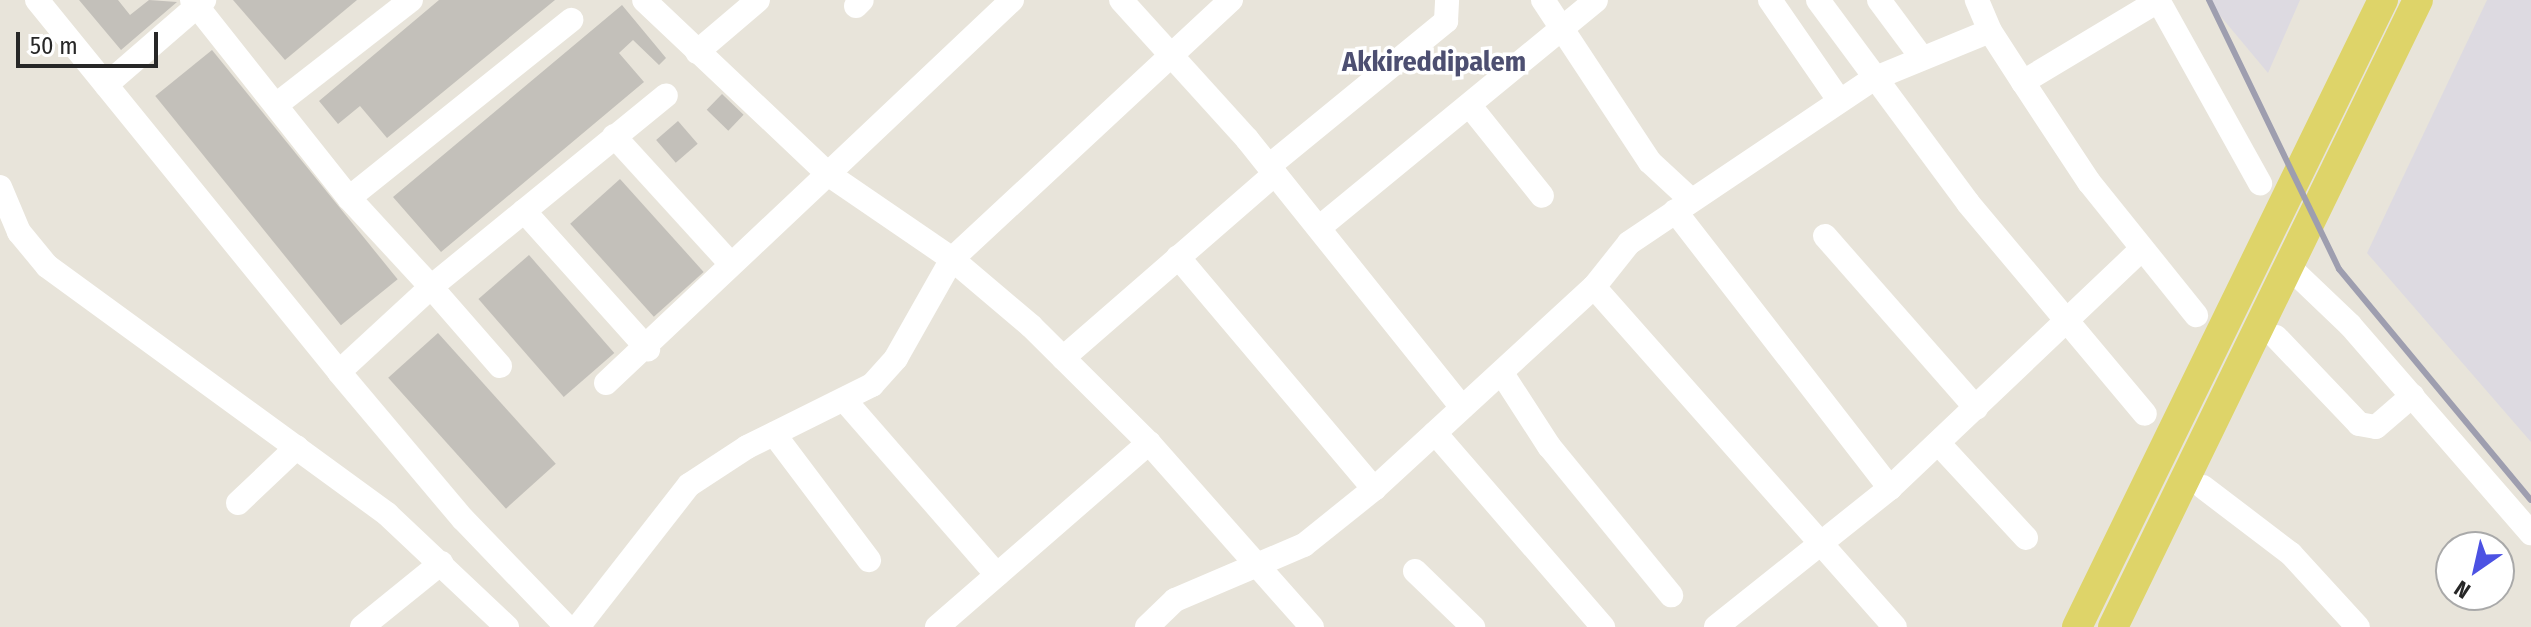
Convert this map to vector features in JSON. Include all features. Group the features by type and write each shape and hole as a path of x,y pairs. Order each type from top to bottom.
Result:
{"main road":[{"path":"2077,627 2383,0"},
{"path":"2113,627 2418,0"}],"street":[{"path":"37,0 339,372 463,519 567,627"},
{"path":"276,105 411,0"},
{"path":"644,0 828,174 952,259 1063,358 1149,443 1252,565 1312,627"},
{"path":"697,52 758,0"},
{"path":"606,383 648,349 730,263 1012,0"},
{"path":"1121,0 1320,227 1462,407"},
{"path":"578,627 689,485 774,434 847,403 896,358 952,259 1168,51 1202,9 1231,0"},
{"path":"1063,358 1272,170 1446,21 1447,0"},
{"path":"1543,0 1650,162 1890,488"},
{"path":"1320,227 1563,31 1596,0"},
{"path":"1770,0 1839,100"},
{"path":"1818,0 1873,79 2066,325 2145,414"},
{"path":"1879,0 1922,58"},
{"path":"1977,0 1990,31 2023,82 2141,250 2196,315"},
{"path":"2023,82 2158,1 2260,183"},
{"path":"106,85 198,2 349,198 500,366"},
{"path":"349,198 571,20"},
{"path":"1147,627 1175,600 1304,545 1374,489 1462,407 1503,375 1594,287 1629,243 1873,79 1990,31"},
{"path":"339,372 431,287 666,95"},
{"path":"1470,106 1542,196"},
{"path":"614,136 730,263"},
{"path":"0,187 19,232 47,266 297,447 441,563 502,625"},
{"path":"524,211 648,349"},
{"path":"1825,236 1976,408"},
{"path":"1716,627 1823,546 1890,488 2066,325 2141,250"},
{"path":"1178,257 1374,489"},
{"path":"2287,265 2412,396 2531,533"},
{"path":"1594,287 1895,627"},
{"path":"2276,337 2359,424 2376,427 2412,396"},
{"path":"1503,375 1549,446 1671,595"},
{"path":"847,403 997,575"},
{"path":"1435,433 1603,627"},
{"path":"774,434 869,560"},
{"path":"937,627 1149,443"},
{"path":"1939,444 2026,538"},
{"path":"238,503 297,447"},
{"path":"2203,487 2304,566 2350,625"},
{"path":"362,627 441,563"},
{"path":"1415,571 1473,627"}],"shaded area":[{"path":"2207,0 2300,0 2268,73"},
{"path":"2487,0 2531,0 2531,442 2367,253"}],"building":[{"path":"79,0 118,0 130,15 149,0 177,2 121,50"},
{"path":"233,0 357,0 285,60"},
{"path":"439,0 555,0 387,138 360,106 338,124 319,101"},
{"path":"622,5 666,58 659,65 633,40 619,53 644,82 441,252 393,197"},
{"path":"212,50 398,279 341,325 155,96"},
{"path":"722,94 744,115 728,131 707,110"},
{"path":"678,121 698,144 676,163 656,140"},
{"path":"620,179 704,272 654,317 570,224"},
{"path":"529,255 614,353 564,397 478,299"},
{"path":"438,333 556,464 506,509 388,378"}],"railway":[{"path":"2209,0 2339,269 2531,500"}],"district":[{"name":"Akkireddipalem","path":"1434,62"}]}
